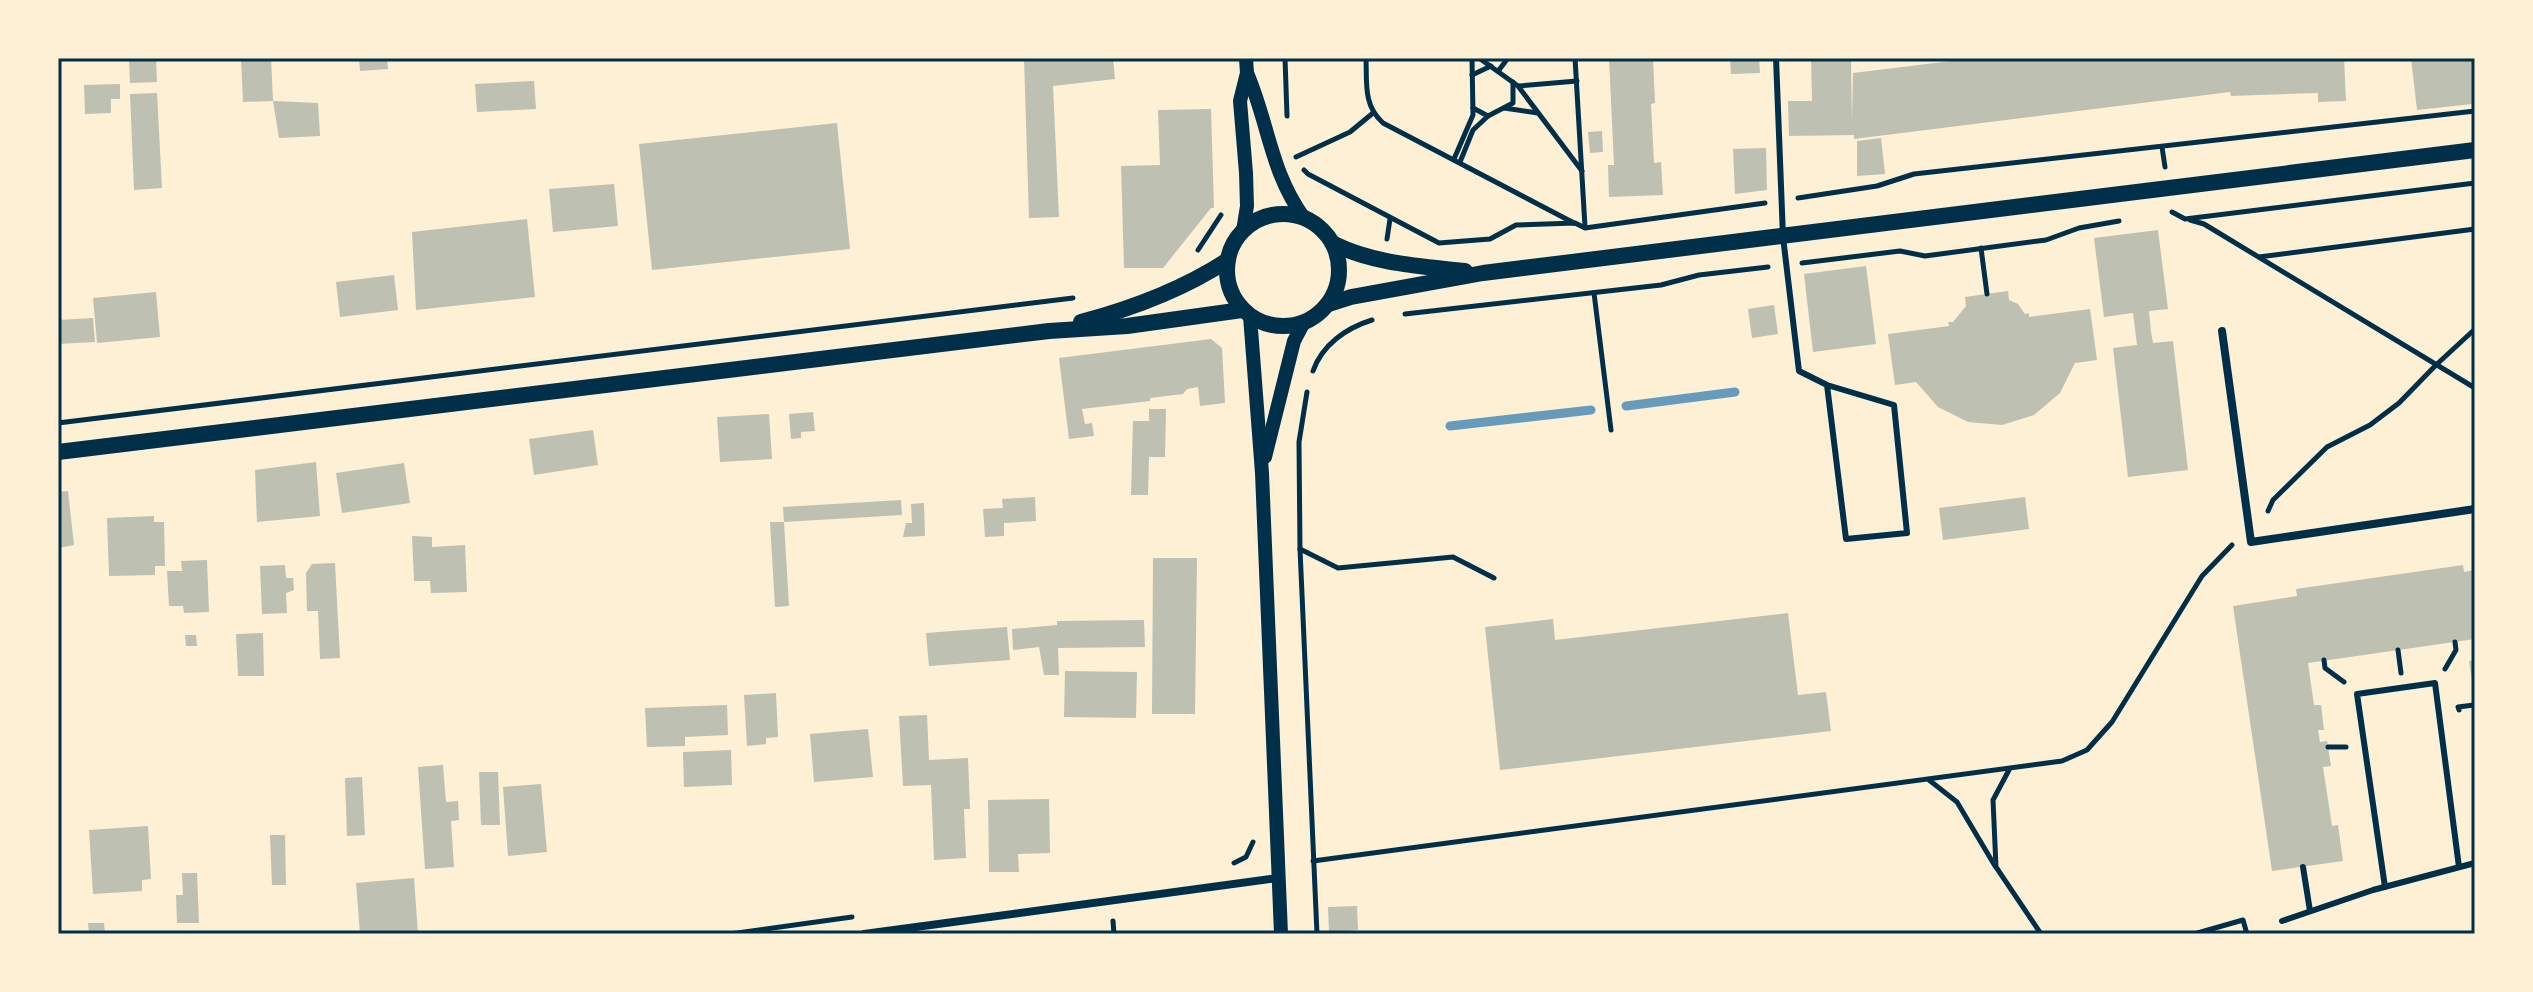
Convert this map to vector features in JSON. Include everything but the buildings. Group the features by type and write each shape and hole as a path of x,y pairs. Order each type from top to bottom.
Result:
{"main road":[{"path":"1329,304 1483,273 2475,150"},
{"path":"1334,244 1340,275 1329,304 1303,324 1272,326 1246,313 1228,283 1228,260 1243,231 1264,217 1281,214 1304,218 1324,231 1334,244 1352,253 1483,273"},
{"path":"1049,331 1124,310 1181,289 1228,260"},
{"path":"58,452 1049,331 1246,313"}],"street":[{"path":"1247,65 1275,166 1289,197 1304,218"},
{"path":"1243,231 1247,195 1240,101 1247,65"},
{"path":"1246,313 1262,473 1281,934"},
{"path":"1262,473 1294,341 1303,324"},
{"path":"2222,331 2251,542 2475,509"},
{"path":"864,934 1278,878"}],"lane":[{"path":"1776,58 1783,237 1799,371 1827,385 1894,405 1907,533 1846,539 1827,385"},
{"path":"2385,887 2357,694 2435,683 2459,867"},
{"path":"2282,921 2385,887 2475,863"},
{"path":"2303,867 2310,911"}],"path":[{"path":"1285,58 1287,119"},
{"path":"1366,58 1368,103 1383,123 1585,228 1877,186 1914,174 1944,170 2475,111"},
{"path":"1457,160 1473,115 1472,58"},
{"path":"1479,58 1516,84 1582,172"},
{"path":"1499,70 1508,58"},
{"path":"1575,58 1585,228"},
{"path":"1472,75 1492,66"},
{"path":"1516,84 1577,81"},
{"path":"1457,160 1473,130 1488,116 1513,103 1516,84"},
{"path":"1473,108 1488,116"},
{"path":"1503,108 1539,113"},
{"path":"1295,158 1350,132 1373,113"},
{"path":"1292,146 1295,158 1308,174 1439,243 1490,239 1516,225 1575,223"},
{"path":"2185,219 2475,183"},
{"path":"1190,261 1224,209"},
{"path":"2171,211 2204,224 2475,388"},
{"path":"1397,315 1661,285 1699,275 1900,251 1925,256 2046,240 2079,228 2125,220"},
{"path":"2259,257 2475,229"},
{"path":"1981,248 1987,294"},
{"path":"1594,293 1611,430"},
{"path":"58,423 1073,298"},
{"path":"1317,934 1300,549 1299,442 1317,359 1324,349 1356,325 1383,316"},
{"path":"1313,861 2009,769 2062,761 2087,750 2112,722 2202,576 2233,544 2251,542 2273,500 2327,447 2370,425 2399,403 2475,329"},
{"path":"1300,549 1338,568 1453,557 1494,578"},
{"path":"2430,671 2445,669 2456,650 2455,642"},
{"path":"2398,650 2401,676"},
{"path":"2324,660 2325,668 2345,683"},
{"path":"2387,678 2416,674"},
{"path":"2449,700 2452,716"},
{"path":"2460,718 2458,707 2474,705"},
{"path":"2353,741 2355,755"},
{"path":"1996,867 1993,800 2009,769"},
{"path":"1929,779 1957,802 2041,934"},
{"path":"1224,865 1246,857 1253,843 1254,828"},
{"path":"730,934 855,917"},
{"path":"2194,934 2243,920 2247,934"},
{"path":"1113,921 1114,934"}],"waterway":[{"path":"1626,406 1735,392"},
{"path":"1450,426 1591,410"}]}
